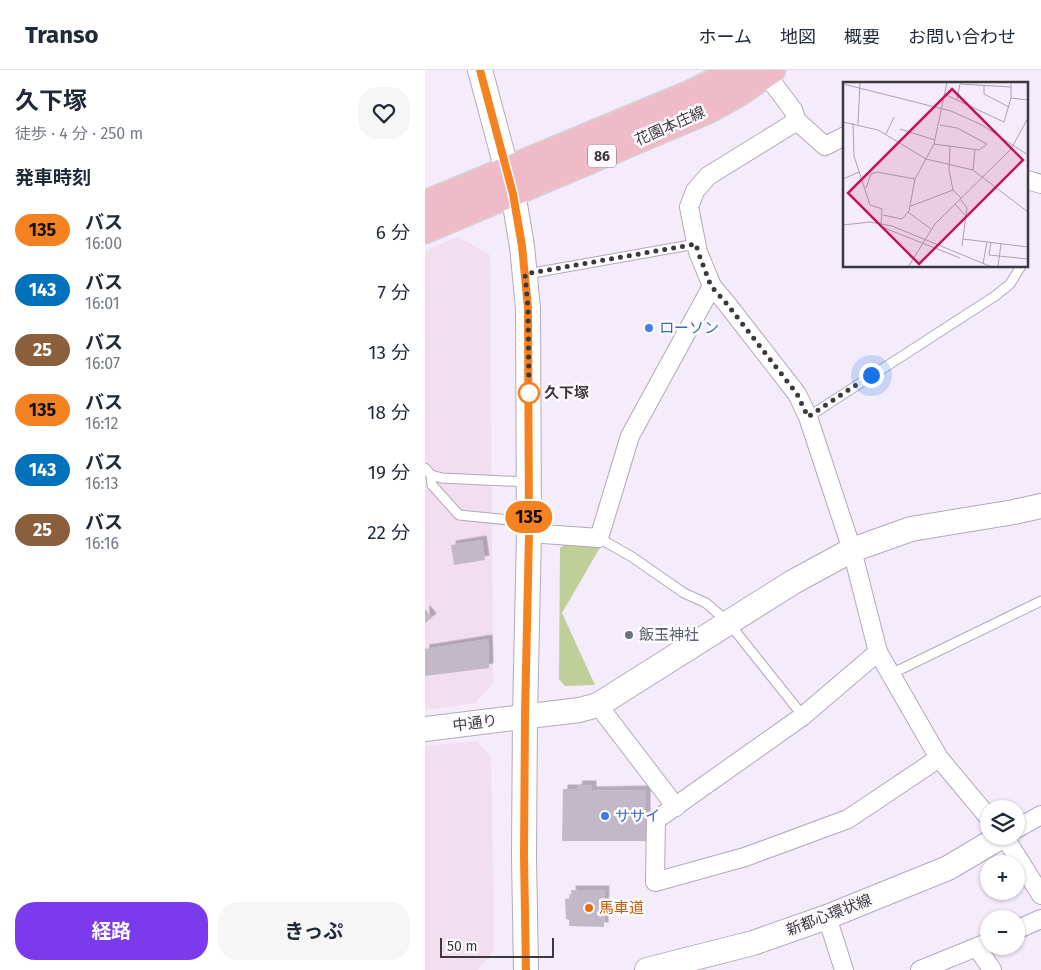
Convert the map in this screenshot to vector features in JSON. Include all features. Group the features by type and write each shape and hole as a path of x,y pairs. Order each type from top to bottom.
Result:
{"main road":[{"name":"花園本庄線","path":"425,230 510,182 737,70"},
{"name":"花園本庄線","path":"425,204 510,182 706,111 737,94 769,72"}],"street":[{"path":"480,70 510,182 522,246 528,308 530,482 525,716 524,856 526,970"},
{"path":"769,72 793,110 797,121 825,146 843,137"},
{"path":"797,121 708,176 695,191 689,207 698,252 711,286 797,394 808,417 852,550 878,652 939,758 980,807"},
{"path":"529,528 599,538 630,436 711,286"},
{"name":"中通り","path":"425,729 579,710 597,705 793,582 852,550 911,529 1041,506"},
{"path":"878,652 803,716 656,820 655,882 745,857 848,819 939,758"},
{"path":"597,705 676,807"},
{"path":"1025,824 1041,815"},
{"name":"新都心環状線","path":"647,970 753,943 827,917 949,868 988,845"},
{"path":"1009,845 1041,895"},
{"path":"827,917 844,970"},
{"path":"1025,926 1041,919"},
{"path":"920,970 980,945"},
{"path":"987,955 993,970"}],"lane":[{"path":"525,274 696,244"},
{"path":"808,417 995,296 1010,284 1020,268"},
{"path":"428,472 442,478 530,482"},
{"path":"428,472 432,485 459,514 529,528"},
{"path":"599,538 632,557 684,593 706,603 728,622 803,716"},
{"path":"891,674 1041,601"}],"shaded area":[{"path":"458,237 490,255 493,683 475,703 425,710 425,251"},
{"path":"476,741 491,757 494,950 478,970 425,970 425,746"}],"green space":[{"path":"567,543 602,544 562,613 595,685 565,686 559,679 560,548"}],"building":[{"path":"482,540 485,560 454,565 451,545"},
{"path":"425,609 432,618 425,623"},
{"path":"488,639 489,668 425,676 425,649"},
{"path":"578,785 592,785 592,791 646,790 646,841 562,841 563,789 577,789"},
{"path":"571,890 605,890 604,927 569,926 569,920 566,919 565,899 572,898"}],"bus line":[{"name":"135","path":"480,70 513,194 522,246 528,308 530,482 525,716 524,856 526,970"}],"place":[{"name":"ローソン","path":"649,328"},
{"name":"久下塚","path":"529,393"},
{"name":"飯玉神社","path":"629,635"},
{"name":"ササイ","path":"605,816"},
{"name":"馬車道","path":"589,908"}],"route":[{"path":"529,393 528,308 525,274 696,244 711,286 797,394 808,417 871,375"}]}
